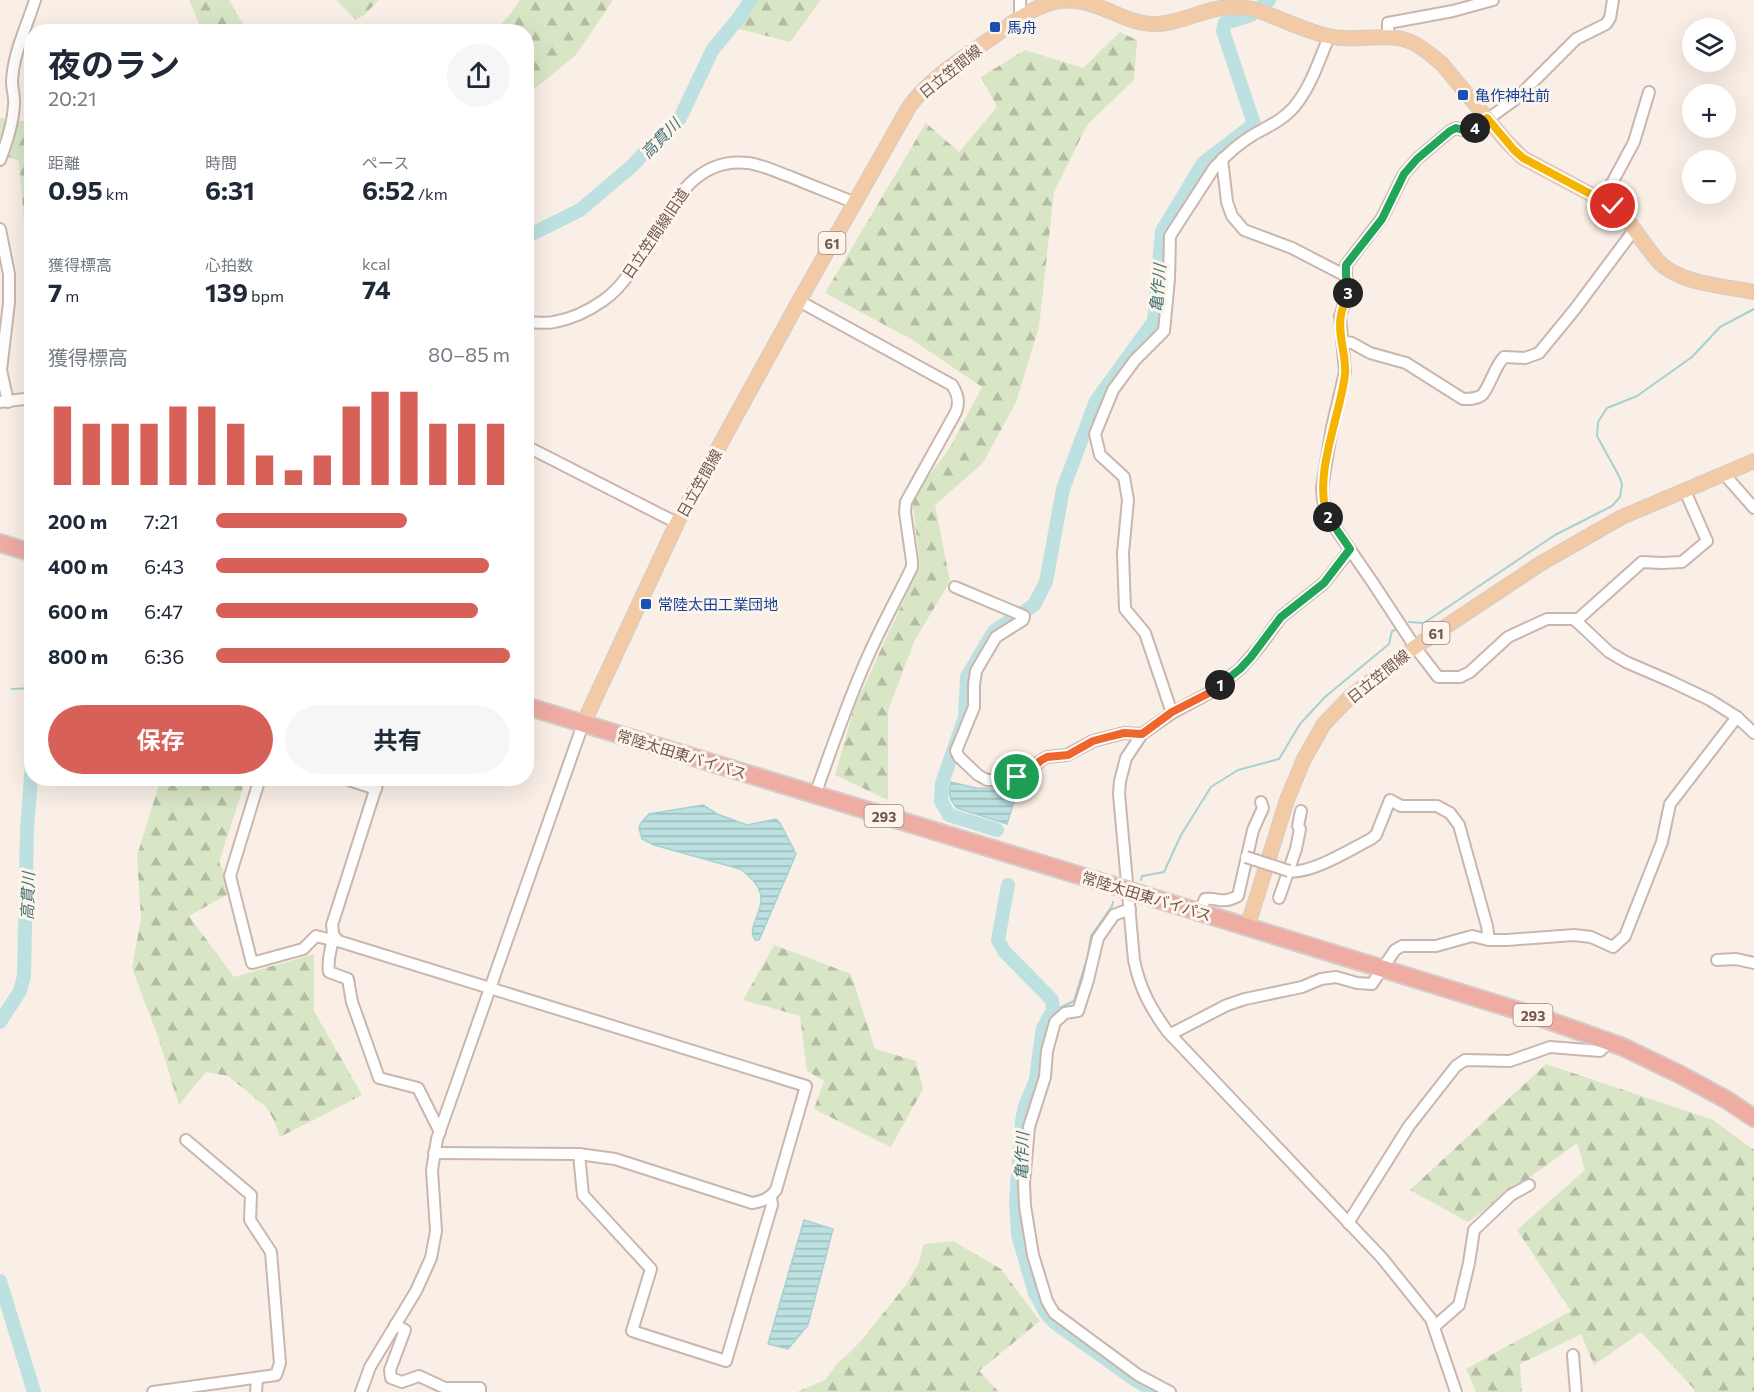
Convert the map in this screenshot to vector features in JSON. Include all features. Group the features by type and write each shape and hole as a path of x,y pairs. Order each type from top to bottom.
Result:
{"highway":[{"path":"0,543 24,550"},
{"name":"常陸太田東バイパス","path":"534,709 1539,1017 1623,1047 1681,1075 1727,1100 1754,1118"}],"main road":[{"name":"日立笠間線","path":"583,724 677,523 909,107 919,93 946,70 1020,18 1048,4 1072,0 1085,2 1138,22 1150,24 1163,24 1221,8 1233,7 1256,10 1329,37 1357,39 1388,37 1412,42 1442,64 1523,158 1602,199 1622,214 1657,260 1673,273 1690,279 1754,292"},
{"name":"日立笠間線","path":"1247,928 1287,800 1304,759 1324,724 1351,696 1414,647 1540,564 1622,517 1754,461"}],"street":[{"path":"26,24 35,0"},
{"path":"1020,0 1020,18"},
{"path":"1388,37 1388,23 1453,11 1493,0"},
{"path":"1613,0 1610,18 1606,24 1576,39 1517,98 1470,132 1456,128 1450,131 1417,159 1404,174 1382,219 1346,265 1349,290 1340,316 1345,372 1332,427 1322,488 1323,500 1329,519 1414,647 1438,677 1460,677 1470,672 1508,637 1547,619 1574,619 1609,652 1710,700 1737,717 1754,733"},
{"path":"0,160 12,123 15,103 12,82 24,28"},
{"path":"1172,712 1145,633 1125,609 1123,553 1128,500 1124,477 1100,455 1095,434 1113,390 1136,360 1164,331 1170,236 1222,159 1236,146 1274,124 1294,107 1316,70 1329,37"},
{"path":"1602,199 1634,142 1649,92"},
{"path":"1222,159 1227,202 1232,216 1244,230 1292,248 1346,276"},
{"name":"日立笠間線旧道","path":"534,322 552,322 577,315 604,300 623,282 645,251 680,192 708,169 727,163 764,166 855,203"},
{"path":"0,229 9,274 9,303 1,370 4,402 24,399"},
{"path":"1342,341 1352,343 1370,353 1406,363 1463,399 1474,399 1482,395 1504,357 1525,358 1539,353 1635,230"},
{"path":"800,300 952,386 956,392 958,406 906,502 905,512 912,567 869,653 815,795"},
{"path":"534,450 677,523"},
{"path":"1724,474 1754,508"},
{"path":"1576,621 1642,562 1682,562 1707,541 1685,491"},
{"path":"1350,549 1324,583 1281,617 1240,669 1209,693 1172,712 1142,734 1126,758 1119,794 1132,944 1138,979 1143,993 1153,1011 1174,1038 1382,1258 1431,1319 1456,1392"},
{"path":"955,587 1024,616 1023,620 996,637 976,671 974,707 956,751 959,757 978,775 993,780 1017,777 1027,774 1047,757 1068,755 1093,741 1124,733 1142,734"},
{"path":"1174,1038 1227,1005 1245,999 1302,987 1320,979 1336,977 1357,983 1372,984 1395,950 1402,946 1436,946 1472,936 1489,940 1574,935 1591,937 1613,947 1625,936 1662,842 1670,804 1737,717"},
{"path":"361,1392 370,1367 425,1272 435,1244 434,1153 583,724"},
{"path":"258,786 230,876 252,963 303,949 316,936 328,939 335,937"},
{"path":"377,786 332,925 338,941 806,1086 776,1191 771,1197 752,1203 615,1159 579,1154 434,1153"},
{"path":"1246,857 1296,873 1309,870 1376,835 1390,800 1401,806 1437,806 1450,813 1459,825 1489,940"},
{"path":"1199,913 1205,899 1210,898 1222,902 1238,896 1253,830 1263,808 1261,802"},
{"path":"1279,898 1300,830 1298,826 1301,811"},
{"path":"1130,909 1114,915 1098,938 1088,980 1077,1011 1065,1013 1055,1022 1047,1051 1045,1077 1029,1127 1024,1182 1025,1206 1033,1255 1047,1301 1054,1313 1138,1375 1170,1392"},
{"path":"335,937 328,962 329,972 348,979 352,1002 379,1078 418,1088 440,1132"},
{"path":"1717,960 1736,959 1754,963"},
{"path":"1348,1223 1409,1126 1456,1066 1465,1060 1510,1061 1550,1047 1599,1051 1609,1042"},
{"path":"153,1392 276,1376 280,1363 271,1252 250,1220 251,1195 186,1140"},
{"path":"579,1154 583,1195 651,1269 632,1331 726,1361 772,1205 771,1197"},
{"path":"1434,1327 1460,1305 1474,1230 1511,1195 1529,1185"},
{"path":"395,1324 405,1330 390,1370 391,1378 402,1382 419,1376 445,1388 480,1388 480,1392"},
{"path":"1573,1355 1576,1392"},
{"path":"256,1392 257,1378"}],"green space":[{"path":"189,0 229,0 243,24 199,24"},
{"path":"336,0 379,0 356,20"},
{"path":"520,0 613,0 576,55 534,89 534,24 501,24"},
{"path":"754,0 821,0 790,42 739,29"},
{"path":"1120,32 1137,40 1134,80 1087,125 1054,192 1039,327 1016,402 983,463 935,505 950,581 914,642 888,711 888,800 835,775 854,708 920,565 912,498 949,449 982,387 911,339 825,293 926,123 959,152 997,107 981,77 1025,50 1083,68"},
{"path":"0,118 24,121 24,220 19,161 0,154"},
{"path":"159,786 244,786 219,862 228,894 189,916 234,977 314,954 314,1011 362,1095 280,1137 266,1107 228,1076 206,1072 179,1105 158,1037 132,968 141,918 137,856"},
{"path":"774,945 851,974 875,1049 916,1061 923,1089 891,1147 814,1109 824,1081 807,1071 800,1016 743,1000"},
{"path":"1546,1064 1713,1120 1754,1150 1754,1392 1694,1392 1695,1390 1641,1332 1594,1365 1581,1334 1520,1364 1522,1392 1476,1392 1466,1369 1571,1311 1517,1230 1585,1170 1577,1143 1468,1222 1410,1190"},
{"path":"953,1241 1001,1269 1040,1321 979,1371 999,1392 797,1392 825,1380 839,1361 860,1342 906,1285 919,1262 925,1244"}],"water":[{"path":"951,782 976,788 1018,789 1007,824 957,808 951,800 949,791"},
{"path":"703,805 717,814 747,825 776,819 796,854 759,940 755,940 752,933 761,901 760,891 753,880 740,869 654,845 642,839 639,828 649,814"},
{"path":"804,1220 833,1229 808,1325 788,1349 768,1344"}],"waterway":[{"name":"高貫川","path":"534,233 580,210 632,166 680,118 713,49 751,0"},
{"name":"亀作川","path":"1025,611 1034,605 1046,582 1063,489 1096,401 1154,321 1162,231 1203,163 1254,124 1223,31 1225,23 1251,15 1269,0"},
{"path":"1409,622 1424,623 1555,535 1612,506 1620,497 1622,485 1597,436 1598,422 1607,408 1637,396 1692,357 1720,327 1754,309"},
{"name":"亀作川","path":"997,830 949,815 941,801 942,783 965,717 967,677 994,631 1017,616"},
{"path":"1141,880 1142,876 1164,872 1181,835 1211,787 1238,770 1279,759 1300,724 1325,697 1389,644 1392,631 1395,630"},
{"path":"12,689 24,688"},
{"name":"高貫川","path":"0,1022 20,991 24,976 27,829 30,786"},
{"name":"亀作川","path":"1008,885 998,940 1004,951 1052,1000 1053,1011 1042,1033 1036,1080 1025,1106 1022,1121 1016,1201 1018,1235 1035,1293 1046,1313 1054,1322 1155,1392"},
{"path":"1053,1011 1074,1001 1088,955 1091,936 1113,902"},
{"path":"0,1281 34,1392"}],"place":[{"name":"馬舟","path":"995,27"},
{"name":"亀作神社前","path":"1463,95"},
{"name":"常陸太田工業団地","path":"646,604"}],"route":[{"path":"1017,777 1027,774 1047,757 1068,755 1093,741 1124,733 1142,734 1172,712 1209,693 1240,669 1281,617 1324,583 1350,549 1329,519 1325,510 1322,488 1332,427 1345,372 1340,316 1349,290 1346,265 1382,219 1404,174 1417,159 1450,131 1456,128 1470,132 1487,118 1523,158 1613,206"}]}
